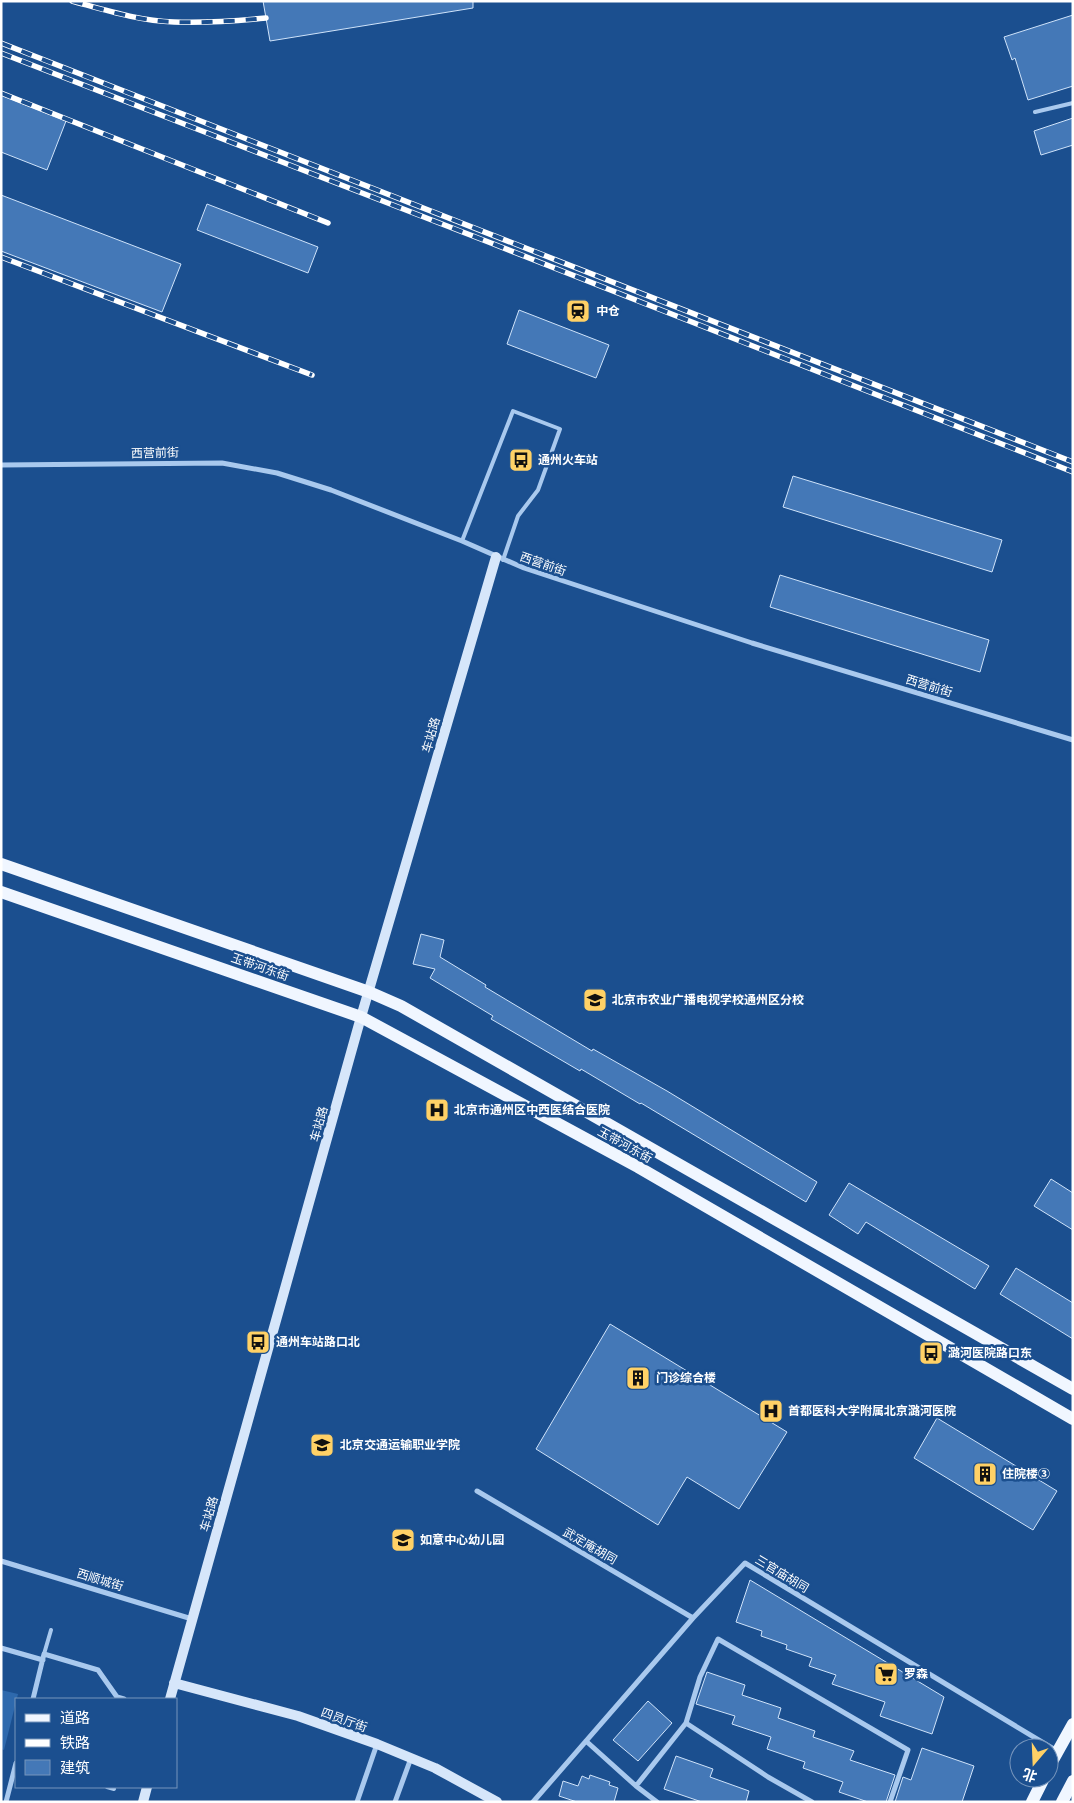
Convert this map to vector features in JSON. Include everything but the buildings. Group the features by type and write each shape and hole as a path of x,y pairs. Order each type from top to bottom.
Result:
{"main road":[{"name":"玉带河东街","path":"1,864 369,992 401,1006 1073,1389"},
{"name":"玉带河东街","path":"1,892 361,1017 638,1167 1073,1419"},
{"path":"1059,1748 1073,1724"},
{"path":"1062,1802 1073,1781"},
{"path":"1032,1802 1039,1788"}],"street":[{"name":"西营前街","path":"1,465 222,463 277,473 331,490 462,541 524,568 752,643 1073,740"},
{"name":"车站路","path":"170,1698 361,1017 499,558"},
{"name":"武定庵胡同","path":"477,1490 693,1618"},
{"name":"西顺城街","path":"1,1561 192,1619"},
{"name":"三官庙胡同","path":"533,1802 693,1618 745,1563 1035,1738"},
{"path":"636,1786 686,1723 700,1677 718,1639 908,1750 890,1802"},
{"path":"1,1648 43,1660"},
{"path":"33,1698 44,1654 98,1670 117,1697 120,1698"},
{"name":"四员厅街","path":"174,1683 298,1716 377,1744 435,1768 497,1802"},
{"path":"686,1723 768,1777 812,1802"},
{"path":"586,1741 636,1786 657,1802"},
{"path":"357,1802 377,1744"},
{"path":"395,1802 411,1758"},
{"path":"6,1802 15,1767"},
{"path":"143,1802 147,1788"}],"lane":[{"path":"1035,112 1073,103"},
{"path":"462,541 513,411 560,428 538,490 518,516 499,558"},
{"path":"44,1654 51,1630"}],"shaded area":[{"path":"1,1690 18,1694 17,1698 15,1698 15,1706 4,1750 1,1749"}],"railway":[{"path":"72,1 148,20 208,22 266,18"},
{"path":"1,43 1073,462"},
{"path":"1,53 1073,472"},
{"path":"1,93 328,223"},
{"path":"1,257 312,375"}],"place":[{"name":"中仓","path":"578,311"},
{"name":"通州火车站","path":"521,460"},
{"name":"北京市农业广播电视学校通州区分校","path":"595,1000"},
{"name":"北京市通州区中西医结合医院","path":"437,1110"},
{"name":"通州车站路口北","path":"258,1342"},
{"name":"潞河医院路口东","path":"931,1353"},
{"name":"门诊综合楼","path":"638,1378"},
{"name":"首都医科大学附属北京潞河医院","path":"771,1411"},
{"name":"北京交通运输职业学院","path":"322,1445"},
{"name":"住院楼③","path":"985,1474"},
{"name":"如意中心幼儿园","path":"403,1540"},
{"name":"罗森","path":"886,1674"}]}
